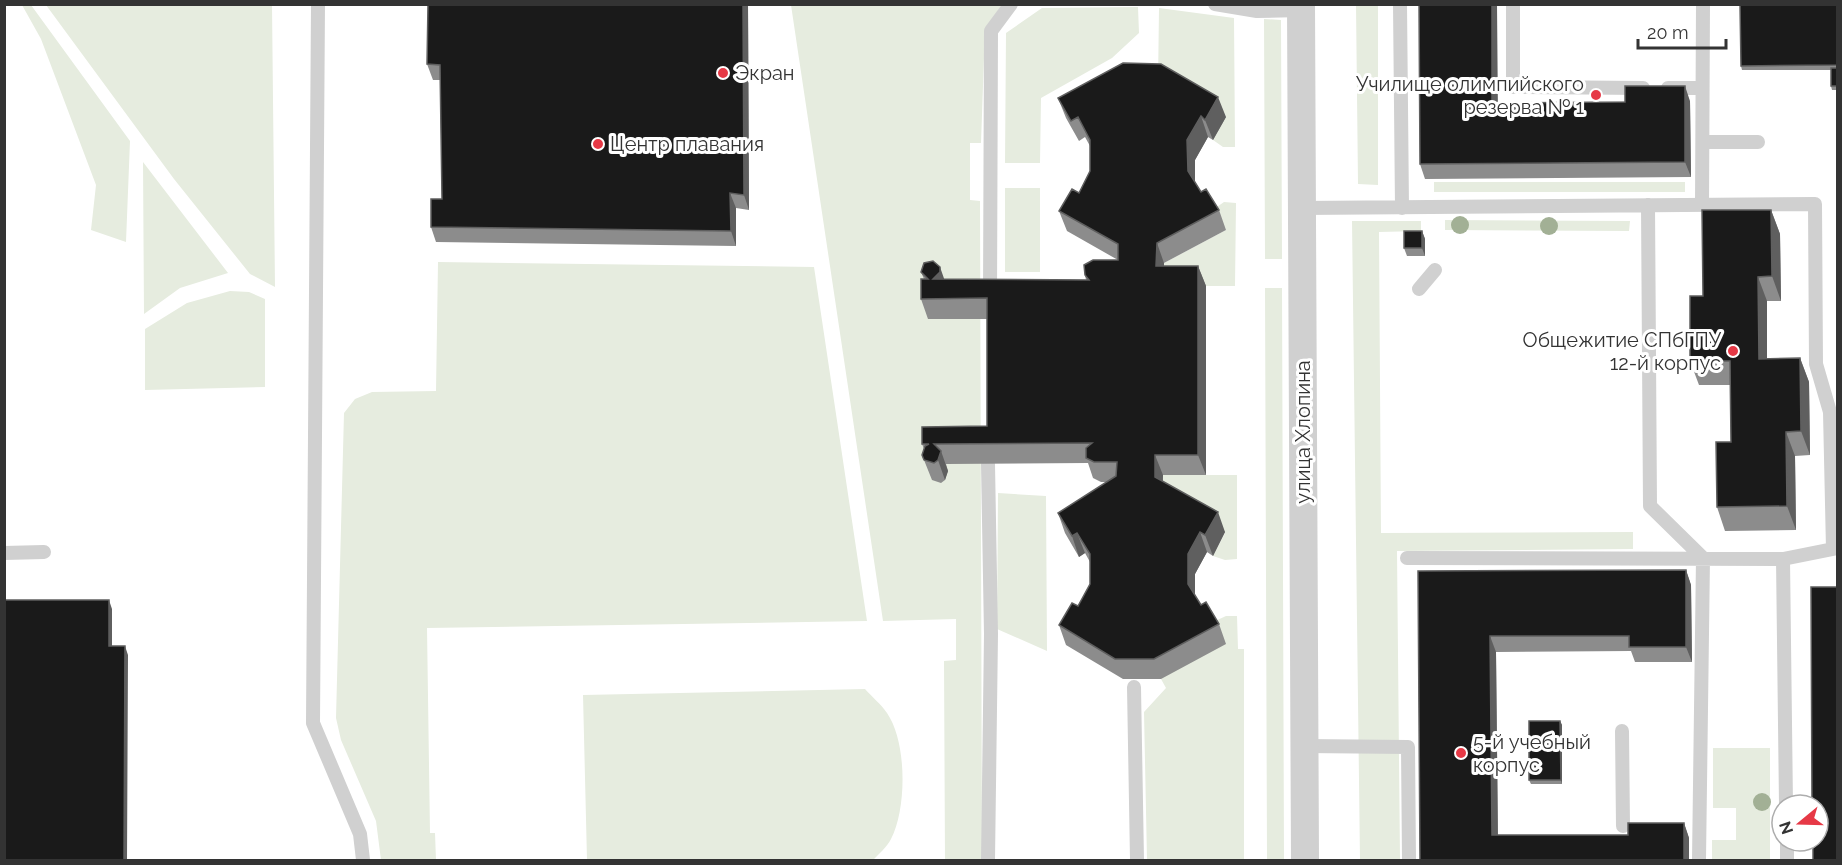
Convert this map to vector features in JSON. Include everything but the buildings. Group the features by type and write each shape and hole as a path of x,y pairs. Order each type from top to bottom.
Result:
{"street":[{"name":"улица Хлопина","path":"1301,7 1305,861"}],"lane":[{"path":"318,4 313,723 360,834 363,861"},
{"path":"990,300 991,31 1011,4"},
{"path":"1215,4 1257,11 1301,7"},
{"path":"1400,4 1402,208"},
{"path":"1513,4 1513,87 1702,88"},
{"path":"1702,205 1703,4"},
{"path":"1703,142 1758,142"},
{"path":"1302,208 1815,204 1816,364 1830,412 1835,549 1784,559 1407,558"},
{"path":"1648,205 1650,506 1703,558 1699,861"},
{"path":"1419,289 1435,270"},
{"path":"988,464 991,634 988,861"},
{"path":"4,553 44,552"},
{"path":"1784,559 1786,793"},
{"path":"1134,687 1137,861"},
{"path":"1622,731 1623,825"},
{"path":"1304,746 1408,747 1409,861"}],"shaded area":[{"path":"22,5 31,5 130,141 126,242 91,230 96,185 41,39"},
{"path":"46,5 272,5 275,287 250,274 174,179"},
{"path":"791,5 1002,5 985,29 981,143 970,143 970,200 980,201 982,860 945,860 944,661 956,660 956,619 883,621"},
{"path":"1356,5 1378,5 1378,185 1358,184"},
{"path":"1138,7 1139,33 1112,58 1041,98 1040,163 1005,163 1006,33 1042,8"},
{"path":"1159,8 1234,18 1235,147 1223,147 1213,140 1225,117 1158,84"},
{"path":"1264,19 1281,20 1282,259 1265,259"},
{"path":"143,162 228,273 180,288 144,314"},
{"path":"1434,182 1685,182 1685,192 1434,192"},
{"path":"1005,188 1040,188 1040,272 1005,272"},
{"path":"1224,202 1236,203 1235,286 1164,286 1164,263 1226,230 1214,209"},
{"path":"1445,220 1630,221 1629,231 1445,230"},
{"path":"1352,221 1421,221 1421,231 1379,232 1381,533 1633,532 1633,549 1397,551 1400,860 1360,860"},
{"path":"438,262 814,267 867,621 427,628 430,833 435,833 436,860 381,860 376,821 341,740 336,718 344,413 355,399 372,392 436,391"},
{"path":"1265,288 1282,288 1284,860 1267,860"},
{"path":"230,291 249,292 265,299 265,387 145,390 145,329 187,303"},
{"path":"1163,475 1237,475 1237,559 1225,560 1213,556 1225,533 1162,497"},
{"path":"998,493 1046,496 1047,651 997,629"},
{"path":"1226,616 1237,616 1238,649 1244,649 1244,860 1147,860 1144,712 1166,688 1161,679 1213,622"},
{"path":"865,689 885,710 894,725 903,775 896,826 889,842 873,860 587,860 583,695"},
{"path":"1713,748 1770,748 1770,860 1712,860 1712,840 1736,840 1736,808 1713,808"}],"place":[{"name":"Экран","path":"723,73"},
{"name":"Училище олимпийского резерва № 1","path":"1596,95"},
{"name":"Центр плавания","path":"598,144"},
{"name":"Общежитие СПбГПУ 12-й корпус","path":"1733,351"},
{"name":"5-й учебный корпус","path":"1461,753"}]}
